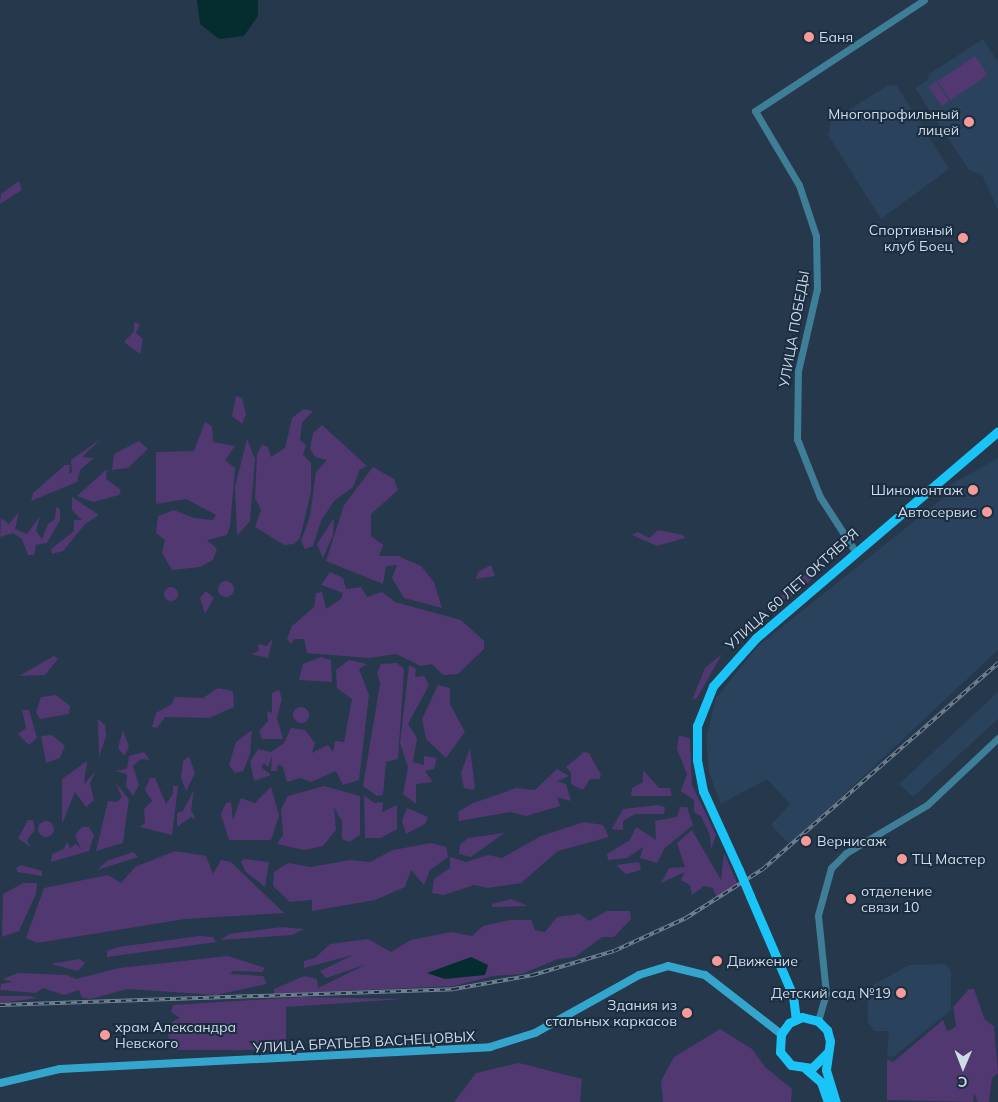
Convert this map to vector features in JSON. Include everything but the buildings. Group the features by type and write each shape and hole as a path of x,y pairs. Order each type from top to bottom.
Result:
{"main road":[{"name":"УЛИЦА 60 ЛЕТ ОКТЯБРЯ","path":"796,1019 793,996 699,777 698,726 706,700 741,652 856,551 998,431"},
{"name":"УЛИЦА БРАТЬЕВ ВАСНЕЦОВЫХ","path":"0,1083 60,1069 490,1047 535,1033 639,975 668,966 706,975 781,1034"},
{"path":"828,1102 821,1082 806,1069 784,1060 781,1034 796,1019 818,1021 830,1036 826,1070 836,1102"},
{"path":"806,1069 818,1066 828,1052"}],"street":[{"name":"УЛИЦА ПОБЕДЫ","path":"856,551 820,497 797,439 798,370 817,289 816,236 799,185 755,111 924,0"},
{"path":"818,1021 826,993 818,915 831,868 851,850 927,805 998,738"}],"shaded area":[{"path":"197,0 258,0 258,16 244,36 219,39 200,24"},
{"name":"Многопрофильный лицей","path":"983,39 998,62 998,210 982,175 969,170 915,88 928,80 929,74"},
{"path":"975,56 988,75 951,100 938,81"},
{"path":"936,81 949,101 942,106 928,86"},
{"path":"888,85 897,86 949,169 881,219 828,135 831,121"},
{"path":"19,181 22,190 0,204 1,194"},
{"path":"134,322 140,324 136,333 143,339 140,354 124,342 134,331"},
{"path":"236,396 242,398 246,414 242,424 232,416"},
{"path":"303,409 313,411 302,423 300,440 306,445 303,455 311,463 311,492 300,538 294,544 284,545 255,527 261,510 255,498 257,454 262,445 268,447 271,457 285,448 292,418"},
{"path":"205,422 212,426 213,442 235,446 225,460 235,468 230,527 227,535 207,540 217,549 213,560 200,567 172,570 162,553 165,540 156,533 158,516 174,510 194,518 213,520 216,515 186,499 156,504 156,452 194,451"},
{"path":"322,425 367,466 360,469 353,487 334,501 321,521 313,546 305,549 301,541 310,516 316,472 327,460 315,457 310,449 313,433"},
{"path":"102,438 82,457 94,458 80,470 77,482 31,501 33,493 65,465 70,465 69,474 72,472 71,460"},
{"path":"247,439 255,459 250,521 237,536 235,487"},
{"path":"139,441 148,449 128,468 112,470 114,454"},
{"path":"998,458 998,650 790,845 771,825 790,804 767,779 721,804 709,773 706,738 716,698 757,647 947,495 950,485"},
{"path":"373,467 394,479 398,490 371,514 371,536 383,545 379,556 398,556 421,566 434,582 442,608 404,598 392,578 397,565 386,566 383,584 326,561 344,505"},
{"path":"107,469 106,479 121,490 119,495 93,502 77,496"},
{"path":"72,497 99,515 85,524 63,551 52,554 51,549 74,531 74,520 82,520 72,510"},
{"path":"56,507 60,509 60,520 47,543 36,545 34,555 28,555 22,539 13,533 0,537 1,518 9,524 19,512 15,529 27,534 40,516 36,531 42,539 48,524 55,519"},
{"path":"334,518 333,535 323,558 317,544"},
{"path":"658,530 683,535 685,538 657,546 632,535 638,532 649,538"},
{"path":"491,565 495,576 476,579 478,572"},
{"path":"330,572 343,578 346,589 361,587 367,597 382,592 395,602 461,620 484,641 484,649 458,674 443,675 432,664 421,666 396,654 369,658 307,653 304,639 294,639 291,644 287,639 292,626 314,607 316,593 322,592 326,609 341,599 343,593 321,585"},
{"path":"805,574 812,578 802,590 788,599 773,601 791,590"},
{"path":"223,581 229,581 234,586 232,595 223,597 218,592 218,586"},
{"path":"168,587 174,587 178,594 174,601 168,601 164,597 164,591"},
{"path":"206,591 214,598 205,614 200,598"},
{"path":"273,638 268,658 251,654 259,651 258,644 267,646"},
{"path":"722,654 697,698 692,700 705,668"},
{"path":"54,656 58,659 45,675 19,676"},
{"path":"321,657 331,660 332,682 299,680 303,664"},
{"path":"349,660 367,664 359,669 369,695 359,780 343,785 336,771 311,782 301,778 287,782 283,767 278,764 277,771 271,771 272,756 268,767 264,763 261,767 271,775 254,781 250,762 258,749 271,752 284,743 291,728 305,730 315,743 312,753 328,745 333,752 335,741 344,742 352,699 337,688 336,670"},
{"path":"397,663 404,669 398,759 386,762 383,795 377,796 363,786 380,684 377,673 381,664"},
{"path":"409,665 416,669 415,677 424,676 429,685 408,724 417,738 413,762 424,765 424,756 437,758 434,769 425,771 433,782 416,784 416,804 403,794 408,767 400,743"},
{"path":"438,685 450,688 450,704 465,732 446,758 426,739 422,719"},
{"path":"218,688 233,691 234,707 209,718 165,717 157,728 152,727 156,713 172,704 175,697 203,698"},
{"path":"279,690 282,699 277,718 283,739 262,739 259,731 268,721 267,711 272,713 272,693"},
{"path":"998,692 998,719 913,797 899,784"},
{"path":"56,695 70,706 69,714 40,719 36,712 41,697"},
{"path":"301,707 309,715 301,723 293,715"},
{"path":"22,710 29,710 37,738 29,745 18,734 26,728"},
{"path":"98,719 105,725 106,736 99,757"},
{"path":"123,730 129,747 124,756 118,748"},
{"path":"252,730 250,754 243,771 235,773 229,765 236,742"},
{"path":"52,735 65,746 60,758 46,763 41,736"},
{"path":"679,735 690,739 692,785 716,835 711,849 710,835 701,816 694,812 694,800 681,791 687,774 677,749"},
{"path":"470,748 475,787 473,790 464,788 461,773"},
{"path":"144,752 150,760 141,759 133,766 139,785 133,796 126,786 127,774 115,771 127,769 129,756"},
{"path":"584,752 589,753 601,775 599,779 590,779 583,790 571,784 571,773 566,767"},
{"path":"189,756 195,773 186,791 181,777 183,761"},
{"path":"87,761 84,784 95,772 90,783 94,800 86,807 75,792 62,824 62,779"},
{"path":"557,769 569,776 557,781 566,784 571,801 557,797 560,806 526,816 510,812 459,821 458,812 471,804 516,788 535,790"},
{"path":"643,770 659,788 670,788 672,796 631,796 632,788 643,782"},
{"path":"150,778 155,778 166,804 173,794 173,786 178,786 172,835 140,827 145,823 144,809 152,801 145,790"},
{"path":"115,782 129,799 123,843 96,851 108,801 117,802 122,797"},
{"path":"324,786 360,796 360,835 349,842 342,839 342,821 334,807 336,830 323,846 304,850 277,844 283,835 281,809 288,796"},
{"path":"271,787 279,816 271,840 229,840 221,814 226,803 231,802 233,820 241,798 255,803"},
{"path":"194,790 191,810 196,820 191,817 177,827 177,813 183,811"},
{"path":"364,795 374,803 383,802 382,812 397,805 397,829 381,838 365,838"},
{"path":"658,805 665,807 664,814 635,814 623,821 623,830 612,829 623,809"},
{"path":"680,807 687,807 693,825 665,848 657,863 640,858 643,847 627,858 608,860 607,854 630,840 636,827 656,840 655,821 677,817"},
{"path":"407,808 428,817 425,824 406,834 402,821"},
{"path":"28,820 33,820 35,830 27,840 30,847 18,838"},
{"path":"46,821 54,829 46,837 38,829"},
{"path":"584,822 603,825 609,837 558,851 521,883 488,888 474,885 444,895 432,893 434,879 450,868 450,857 466,862 488,855 502,858 541,836"},
{"path":"82,827 89,827 94,835 89,851 51,862 52,854 64,849 67,842 70,848 76,844 81,849 75,835"},
{"path":"692,830 721,880 724,853 737,883 734,888 716,896 713,888 704,886 692,895 690,885 681,880 685,872 661,883 669,868 685,867 677,843"},
{"path":"504,833 471,857 459,854 460,845 468,838"},
{"path":"431,843 446,847 448,857 430,870 424,885 411,870 405,887 375,900 312,911 312,900 290,902 273,886 274,872 288,863 311,867 350,860 370,862 393,850"},
{"path":"175,851 206,856 213,874 221,860 231,862 284,913 185,919 37,943 26,938 44,888 108,875 121,883 135,867"},
{"path":"133,852 138,857 97,870 107,861"},
{"path":"244,859 269,862 265,887 246,872 241,862"},
{"path":"639,862 641,870 626,874 616,865"},
{"path":"21,865 42,871 42,876 18,872 16,868"},
{"path":"23,883 37,883 36,894 19,931 2,937 3,894"},
{"path":"511,899 528,906 492,907 492,904"},
{"path":"607,911 630,911 631,919 614,937 602,937 575,957 558,959 522,974 493,976 454,986 274,994 274,989 304,976 317,979 318,988 367,964 326,978 320,971 353,955 304,968 304,961 315,958 330,944 368,939 391,952 411,940 451,932 472,936 483,926 510,920 531,920 535,930 545,932 557,917 580,914 589,921"},
{"path":"282,927 304,929 292,935 221,940 229,934"},
{"path":"199,936 213,937 216,942 107,957 107,951 118,947"},
{"path":"228,956 265,968 262,972 233,971 230,974 263,976 267,984 216,995 128,989 90,999 82,998 79,990 64,995 43,988 36,993 0,990 1,984 12,982 3,979 18,973 67,975 76,979 119,968"},
{"path":"471,957 488,965 485,975 445,979 427,973"},
{"path":"79,959 85,963 78,971 51,964"},
{"path":"945,964 951,970 951,1010 893,1057 887,1056 889,1031 874,1031 868,1022 868,988 909,965"},
{"path":"969,989 974,989 985,1020 994,1026 998,1073 992,1078 989,1102 978,1102 974,1093 973,1102 887,1100 887,1059 893,1062 943,1020 947,1031 956,1026 953,1007"},
{"path":"0,996 29,996 37,998 0,1003"},
{"path":"302,997 404,999 286,1007 286,1045 282,1050 173,1050 168,1035 173,1021 180,1018 171,1012 173,1005"},
{"path":"720,1029 752,1049 765,1067 792,1089 791,1102 663,1102 661,1081 674,1057"},
{"path":"519,1063 582,1079 580,1102 454,1102 476,1073"}],"railway":[{"path":"0,1005 454,989 533,975 614,951 686,918 763,869 998,663"}],"place":[{"name":"Баня","path":"809,37"},
{"name":"Многопрофильный лицей","path":"969,122"},
{"name":"Спортивный клуб Боец","path":"963,238"},
{"name":"Шиномонтаж","path":"973,490"},
{"name":"Автосервис","path":"987,512"},
{"name":"Вернисаж","path":"806,841"},
{"name":"ТЦ Мастер","path":"902,859"},
{"name":"отделение связи 10","path":"851,899"},
{"name":"Движение","path":"717,961"},
{"name":"Детский сад №19","path":"901,993"},
{"name":"Здания из стальных каркасов","path":"687,1013"},
{"name":"храм Александра Невского","path":"105,1035"}]}
